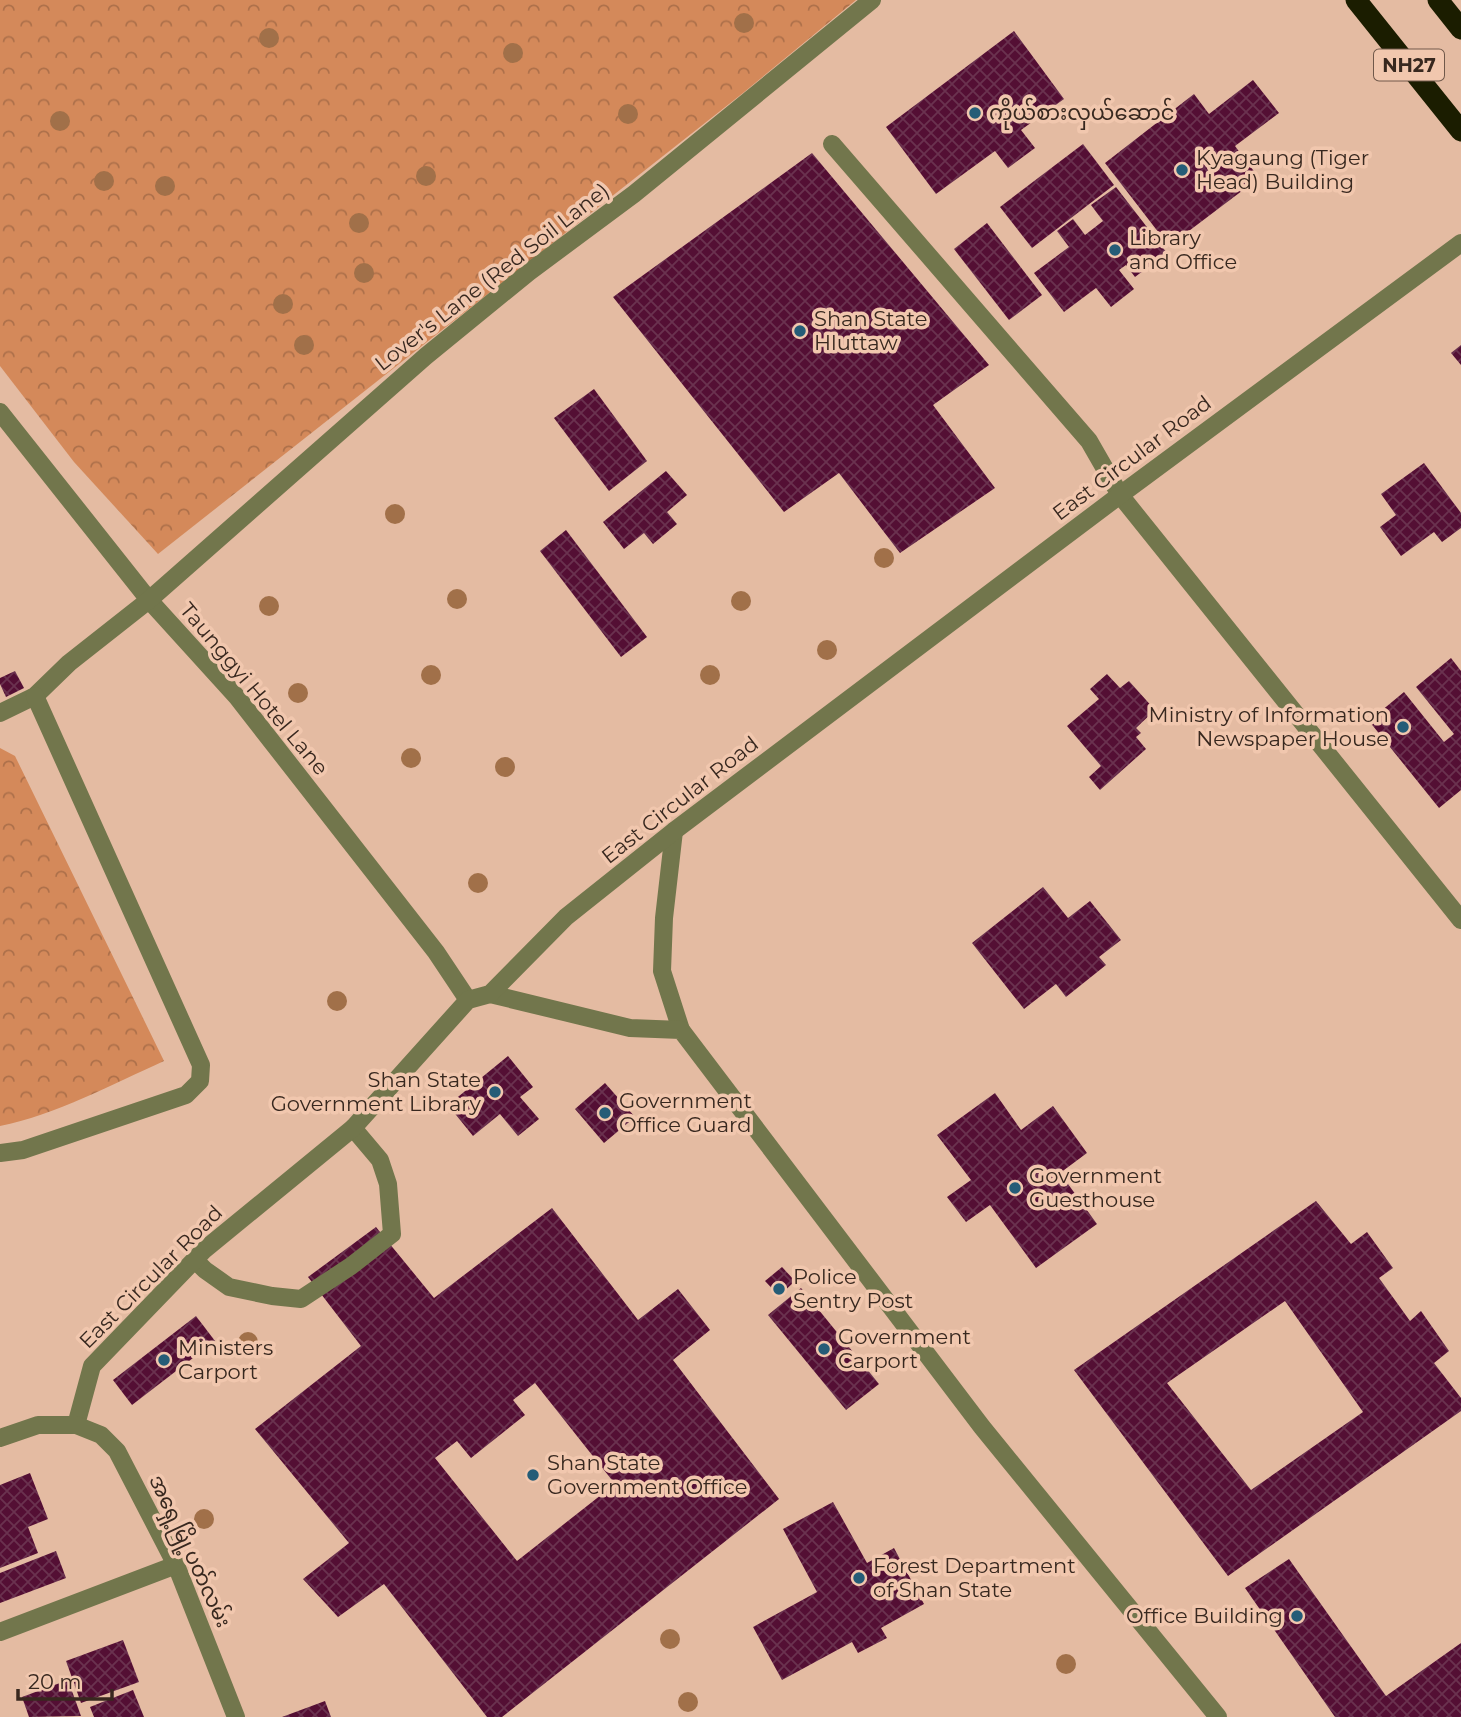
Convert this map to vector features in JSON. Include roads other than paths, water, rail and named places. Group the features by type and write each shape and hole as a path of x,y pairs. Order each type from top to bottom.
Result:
{"highway":[{"name":"NH27","path":"1356,0 1461,131"},
{"name":"NH27","path":"1438,0 1461,29"}],"street":[{"name":"Lover's Lane (Red Soil Lane)","path":"0,713 35,696 69,663 149,600 426,356 529,272 634,194 872,0"},
{"path":"832,144 1089,441 1120,495 1461,920"},
{"name":"East Circular Road","path":"490,994 566,917 674,831 1120,495 1461,243"},
{"name":"Taunggyi Hotel Lane","path":"0,412 149,600 237,697 436,952 468,1000"},
{"path":"0,1153 23,1150 186,1095 200,1081 201,1065 35,696"},
{"path":"674,831 664,918 662,971 681,1030 982,1427 1218,1717"},
{"path":"468,1000 490,994 630,1028 681,1030"},
{"name":"East Circular Road","path":"76,1425 92,1366 204,1250 353,1128 468,1000"},
{"path":"194,1260 229,1287 301,1299 351,1266 392,1234 388,1184 380,1160 353,1128"},
{"path":"0,1438 38,1425 76,1425"},
{"name":"အရှေ့မြို့ပတ်လမ်း","path":"76,1425 101,1435 117,1451 176,1565 236,1717"},
{"path":"0,1632 176,1565"}],"place":[{"name":"ကိုယ်စားလှယ်ဆောင်","path":"975,113"},
{"name":"Kyagaung (Tiger Head) Building","path":"1182,170"},
{"name":"Library and Office","path":"1115,250"},
{"name":"Shan State Hluttaw","path":"800,331"},
{"name":"Ministry of Information Newspaper House","path":"1403,727"},
{"name":"Shan State Government Library","path":"495,1092"},
{"name":"Government Office Guard","path":"605,1113"},
{"name":"Government Guesthouse","path":"1015,1188"},
{"name":"Police Sentry Post","path":"779,1289"},
{"name":"Government Carport","path":"824,1349"},
{"name":"Ministers Carport","path":"164,1360"},
{"name":"Shan State Government Office","path":"533,1475"},
{"name":"Forest Department of Shan State","path":"859,1578"},
{"name":"Office Building","path":"1297,1616"}]}
